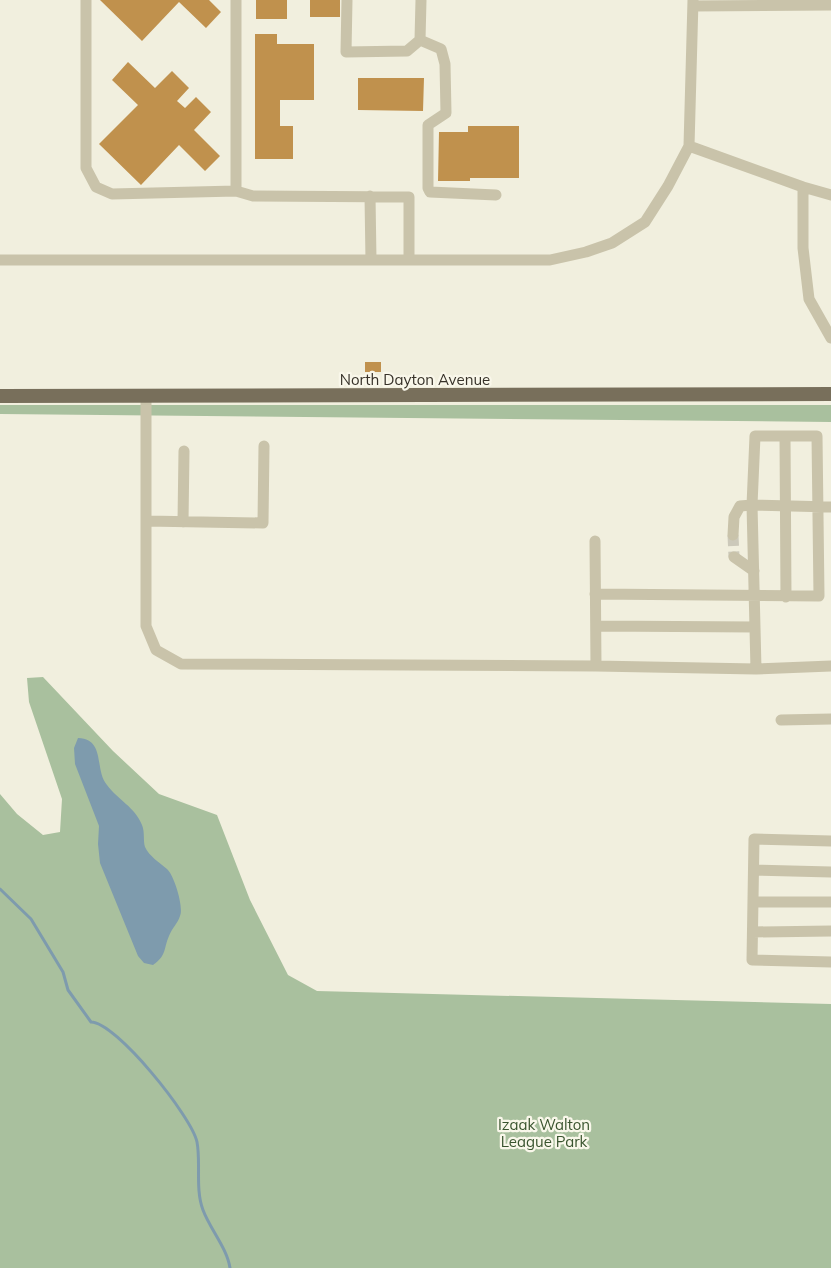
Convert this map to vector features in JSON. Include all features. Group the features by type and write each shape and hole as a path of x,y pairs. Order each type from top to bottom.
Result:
{"main road":[{"name":"North Dayton Avenue","path":"0,396 831,394"}],"lane":[{"path":"86,0 86,168 96,187 112,194 236,191 252,196 408,197 408,260"},
{"path":"236,0 236,191"},
{"path":"347,0 346,52 407,51 420,40 421,0"},
{"path":"0,260 550,260 586,252 612,242 645,222 690,146 693,3 831,5"},
{"path":"420,40 441,49 445,64 446,113 428,125 428,188 430,192 496,194"},
{"path":"690,146 803,187 831,195"},
{"path":"803,187 803,248 809,299 831,338"},
{"path":"370,196 371,260"},
{"path":"146,396 146,626 156,650 181,664 596,666 756,669 831,666"},
{"path":"596,594 755,597 818,596 817,436 755,436 752,505 755,597 756,669"},
{"path":"785,436 786,597"},
{"path":"146,521 263,523 264,446"},
{"path":"183,522 184,451"},
{"path":"734,535 734,517 740,506 831,507"},
{"path":"595,542 596,666"},
{"path":"734,557 754,572"},
{"path":"596,626 755,627"},
{"path":"781,720 831,719"},
{"path":"831,841 754,839 752,960 831,962"},
{"path":"754,870 831,872"},
{"path":"753,902 831,902"},
{"path":"753,932 831,931"}],"green space":[{"path":"0,405 831,405 831,422 0,414"},
{"name":"Izaak Walton League Park","path":"43,677 113,751 159,794 217,815 250,900 288,975 317,991 831,1004 831,1268 0,1268 0,794 17,814 43,835 60,832 62,799 29,702 27,678"}],"water":[{"path":"78,738 93,744 98,756 103,779 111,790 135,813 143,828 145,847 170,872 175,884 181,906 180,916 170,933 163,955 153,965 144,963 138,956 100,863 99,826 75,764 74,748"}],"building":[{"path":"100,0 209,0 221,12 206,28 179,2 142,41"},
{"path":"256,0 287,0 287,19 256,19"},
{"path":"310,0 340,0 340,17 310,17"},
{"path":"255,34 277,34 277,44 314,44 314,100 280,100 280,126 293,126 293,159 255,159"},
{"path":"128,62 155,88 172,71 189,88 177,101 185,108 196,97 211,112 194,130 220,156 205,171 179,145 141,185 99,144 138,105 112,80"},
{"path":"358,78 424,78 423,111 358,110"},
{"path":"468,126 519,126 519,178 470,178 470,181 438,181 439,132 468,132"},
{"path":"365,362 381,362 381,372 365,372"}],"waterway":[{"path":"0,889 31,919 63,972 68,990 91,1022 103,1026 134,1053 152,1073 182,1113 197,1142 199,1193 203,1210 226,1253 230,1268"}],"tunnel":[{"path":"733,535 734,557"}]}
